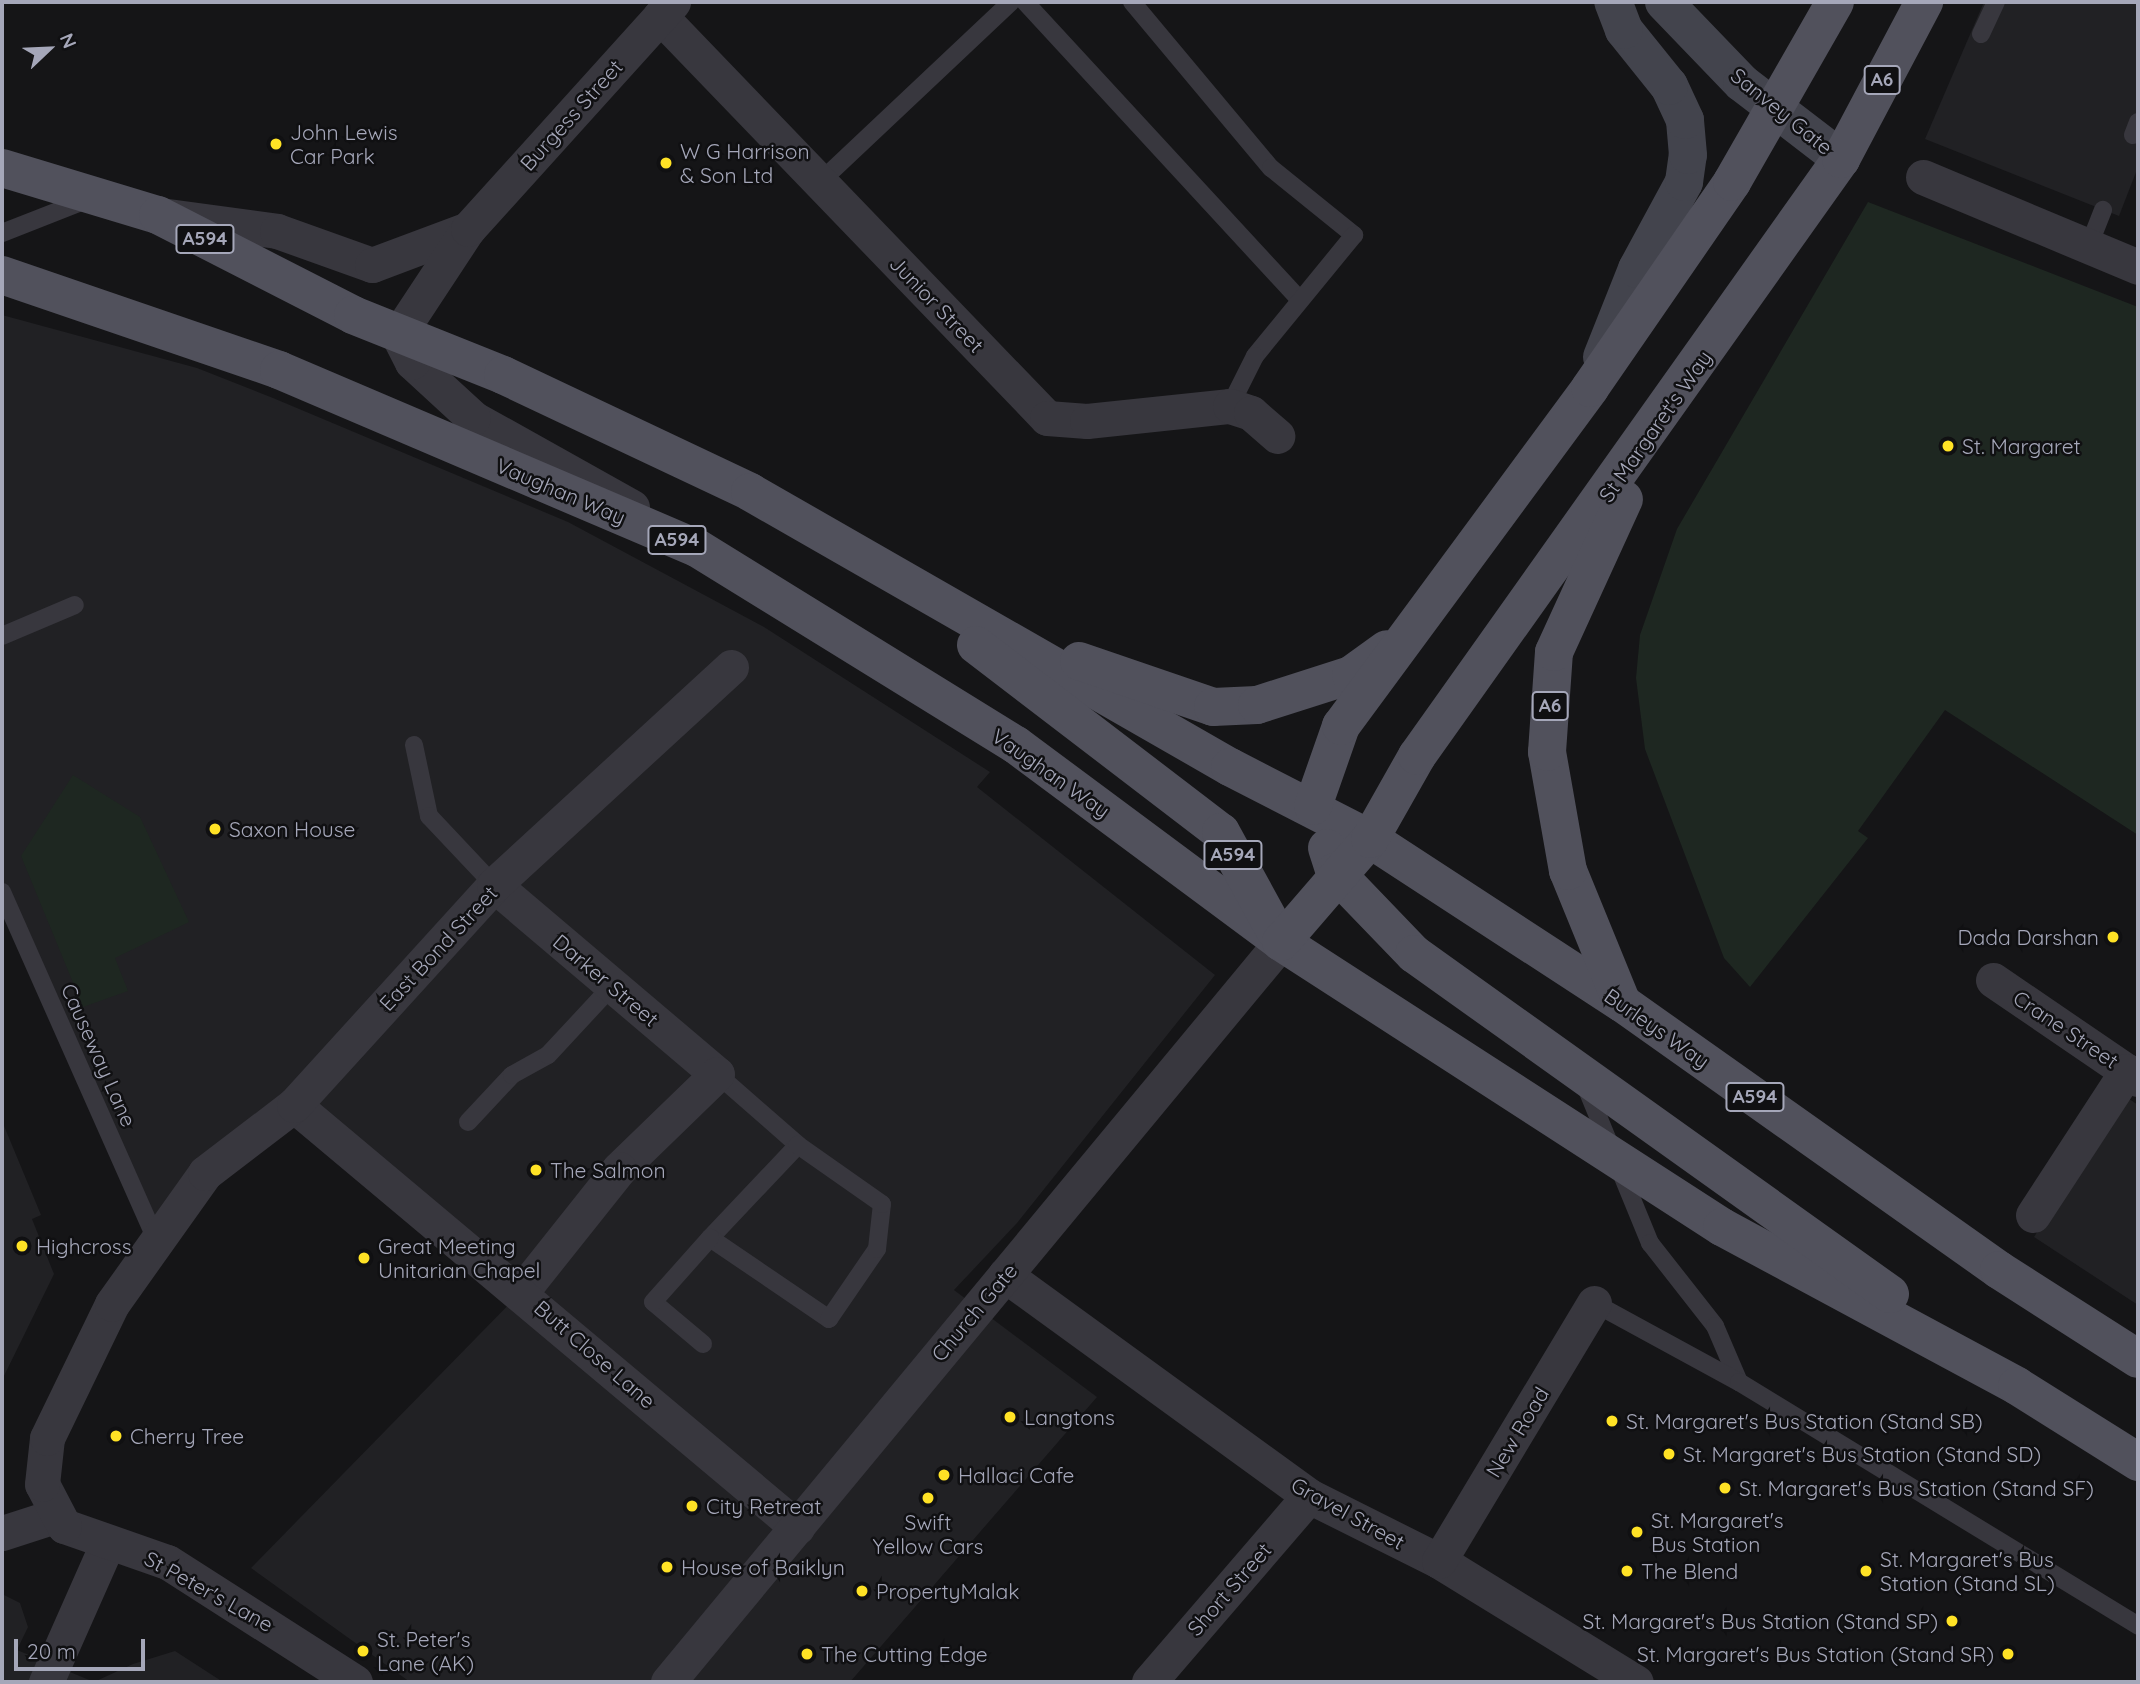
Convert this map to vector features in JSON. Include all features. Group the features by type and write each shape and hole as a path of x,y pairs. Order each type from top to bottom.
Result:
{"main road":[{"path":"1313,806 1341,726 1590,388 1779,110 1835,2"},
{"name":"St Margaret's Way","path":"1281,942 1335,872 1370,839 1424,746 1660,420 1842,159 1924,2"},
{"name":"A594","path":"2,169 158,215 398,335 503,375 738,486 998,634"},
{"name":"Vaughan Way","path":"2,275 279,370 697,548 1016,745 1281,942"},
{"name":"A6","path":"1622,1003 1568,871 1547,752 1554,652 1660,420"},
{"name":"A594","path":"845,547 1221,832 1281,942 1722,1227 2017,1386"},
{"path":"998,634 1213,707 1258,705 1350,675 1410,633"},
{"name":"Burleys Way","path":"998,634 1230,767 1313,806 1370,839 1622,1003 1999,1270 2138,1359"},
{"name":"A594","path":"1313,806 1335,872 1414,954 2017,1386 2138,1462"}],"street":[{"path":"1590,388 1637,270 1684,182 1688,155 1685,120 1669,86 1624,30 1613,2"},
{"name":"Sanvey Gate","path":"1664,2 1742,83 1842,159"},
{"name":"Junior Street","path":"667,9 820,182 1047,418 1087,421 1230,407"},
{"name":"Burgess Street","path":"398,335 468,229 667,9"},
{"path":"1923,177 2138,267"},
{"name":"Burgess Street","path":"158,215 277,231 372,265 468,229"},
{"path":"398,335 412,362 473,418 566,466 697,548"},
{"path":"1230,407 1251,413 1277,436"},
{"name":"East Bond Street","path":"155,1237 205,1173 293,1105 494,886 731,667"},
{"name":"Darker Street","path":"494,886 717,1074"},
{"name":"Church Gate","path":"668,1682 1281,942"},
{"name":"Crane Street","path":"1993,979 2132,1075"},
{"path":"522,1291 619,1169 717,1074"},
{"path":"2033,1215 2132,1075"},
{"name":"Butt Close Lane","path":"293,1105 522,1291 797,1527"},
{"path":"2,1533 55,1516 42,1485 47,1438 112,1304 155,1237"},
{"name":"Gravel Street","path":"1005,1275 1310,1496 1439,1561 1624,1679"},
{"name":"New Road","path":"1439,1561 1594,1303"},
{"name":"Short Street","path":"1149,1682 1310,1496"},
{"name":"St Peter's Lane","path":"55,1516 76,1532 167,1562 355,1682"},
{"path":"46,1682 108,1542"}],"lane":[{"path":"820,182 1012,2"},
{"path":"1025,2 1300,300"},
{"path":"1132,2 1271,168 1353,235 1255,356 1230,407"},
{"path":"1981,34 1996,2"},
{"path":"2,233 18,221 95,197"},
{"path":"2088,247 2103,209"},
{"path":"2,636 75,604"},
{"path":"414,745 429,816 494,886"},
{"name":"Causeway Lane","path":"2,892 155,1237"},
{"path":"468,1122 512,1075 548,1055 613,985"},
{"path":"1578,1070 1620,1162 1650,1243 1715,1326 1739,1382"},
{"path":"710,1238 829,1319 877,1249 882,1204 798,1145 717,1074"},
{"path":"703,1344 653,1302 798,1145"},
{"path":"1594,1303 1739,1382 2138,1626"}],"shaded area":[{"path":"1984,2 2138,2 2138,167 2119,216 1925,139"},
{"path":"1868,202 2138,307 2138,835 1945,710 1858,831 1868,838 1750,987 1724,958 1645,749 1636,678 1640,635 1677,529"},
{"path":"2,315 197,368 273,398 568,522 764,627 990,772 977,787 1215,975 1017,1223 954,1290 1097,1397 850,1682 410,1682 251,1568 522,1291 294,1105 155,1237 2,892"},
{"path":"73,775 140,817 189,922 115,958 128,991 83,1007 21,856"},
{"path":"2125,1096 2138,1105 2138,1305 2034,1237"},
{"name":"Highcross","path":"2,1121 41,1215 32,1219 54,1274 2,1380"},
{"path":"2,1594 20,1603 28,1627 17,1650 94,1682 2,1682"},
{"path":"175,1651 223,1682 94,1682 133,1664"}],"place":[{"name":"John Lewis Car Park","path":"276,144"},
{"name":"W G Harrison & Son Ltd","path":"666,163"},
{"name":"St. Margaret","path":"1948,446"},
{"name":"Saxon House","path":"215,829"},
{"name":"Dada Darshan","path":"2113,937"},
{"name":"The Salmon","path":"536,1170"},
{"name":"Highcross","path":"22,1246"},
{"name":"Great Meeting Unitarian Chapel","path":"364,1258"},
{"name":"Langtons","path":"1010,1417"},
{"name":"St. Margaret's Bus Station (Stand SB)","path":"1612,1421"},
{"name":"Cherry Tree","path":"116,1436"},
{"name":"St. Margaret's Bus Station (Stand SD)","path":"1669,1454"},
{"name":"Hallaci Cafe","path":"944,1475"},
{"name":"St. Margaret's Bus Station (Stand SF)","path":"1725,1488"},
{"name":"Swift Yellow Cars","path":"928,1498"},
{"name":"City Retreat","path":"692,1506"},
{"name":"St. Margaret's Bus Station","path":"1637,1532"},
{"name":"House of Baiklyn","path":"667,1567"},
{"name":"The Blend","path":"1627,1571"},
{"name":"St. Margaret's Bus Station (Stand SL)","path":"1866,1571"},
{"name":"PropertyMalak","path":"862,1591"},
{"name":"St. Margaret's Bus Station (Stand SP)","path":"1952,1621"},
{"name":"St. Peter's Lane (AK)","path":"363,1651"},
{"name":"The Cutting Edge","path":"807,1654"},
{"name":"St. Margaret's Bus Station (Stand SR)","path":"2008,1654"}]}
